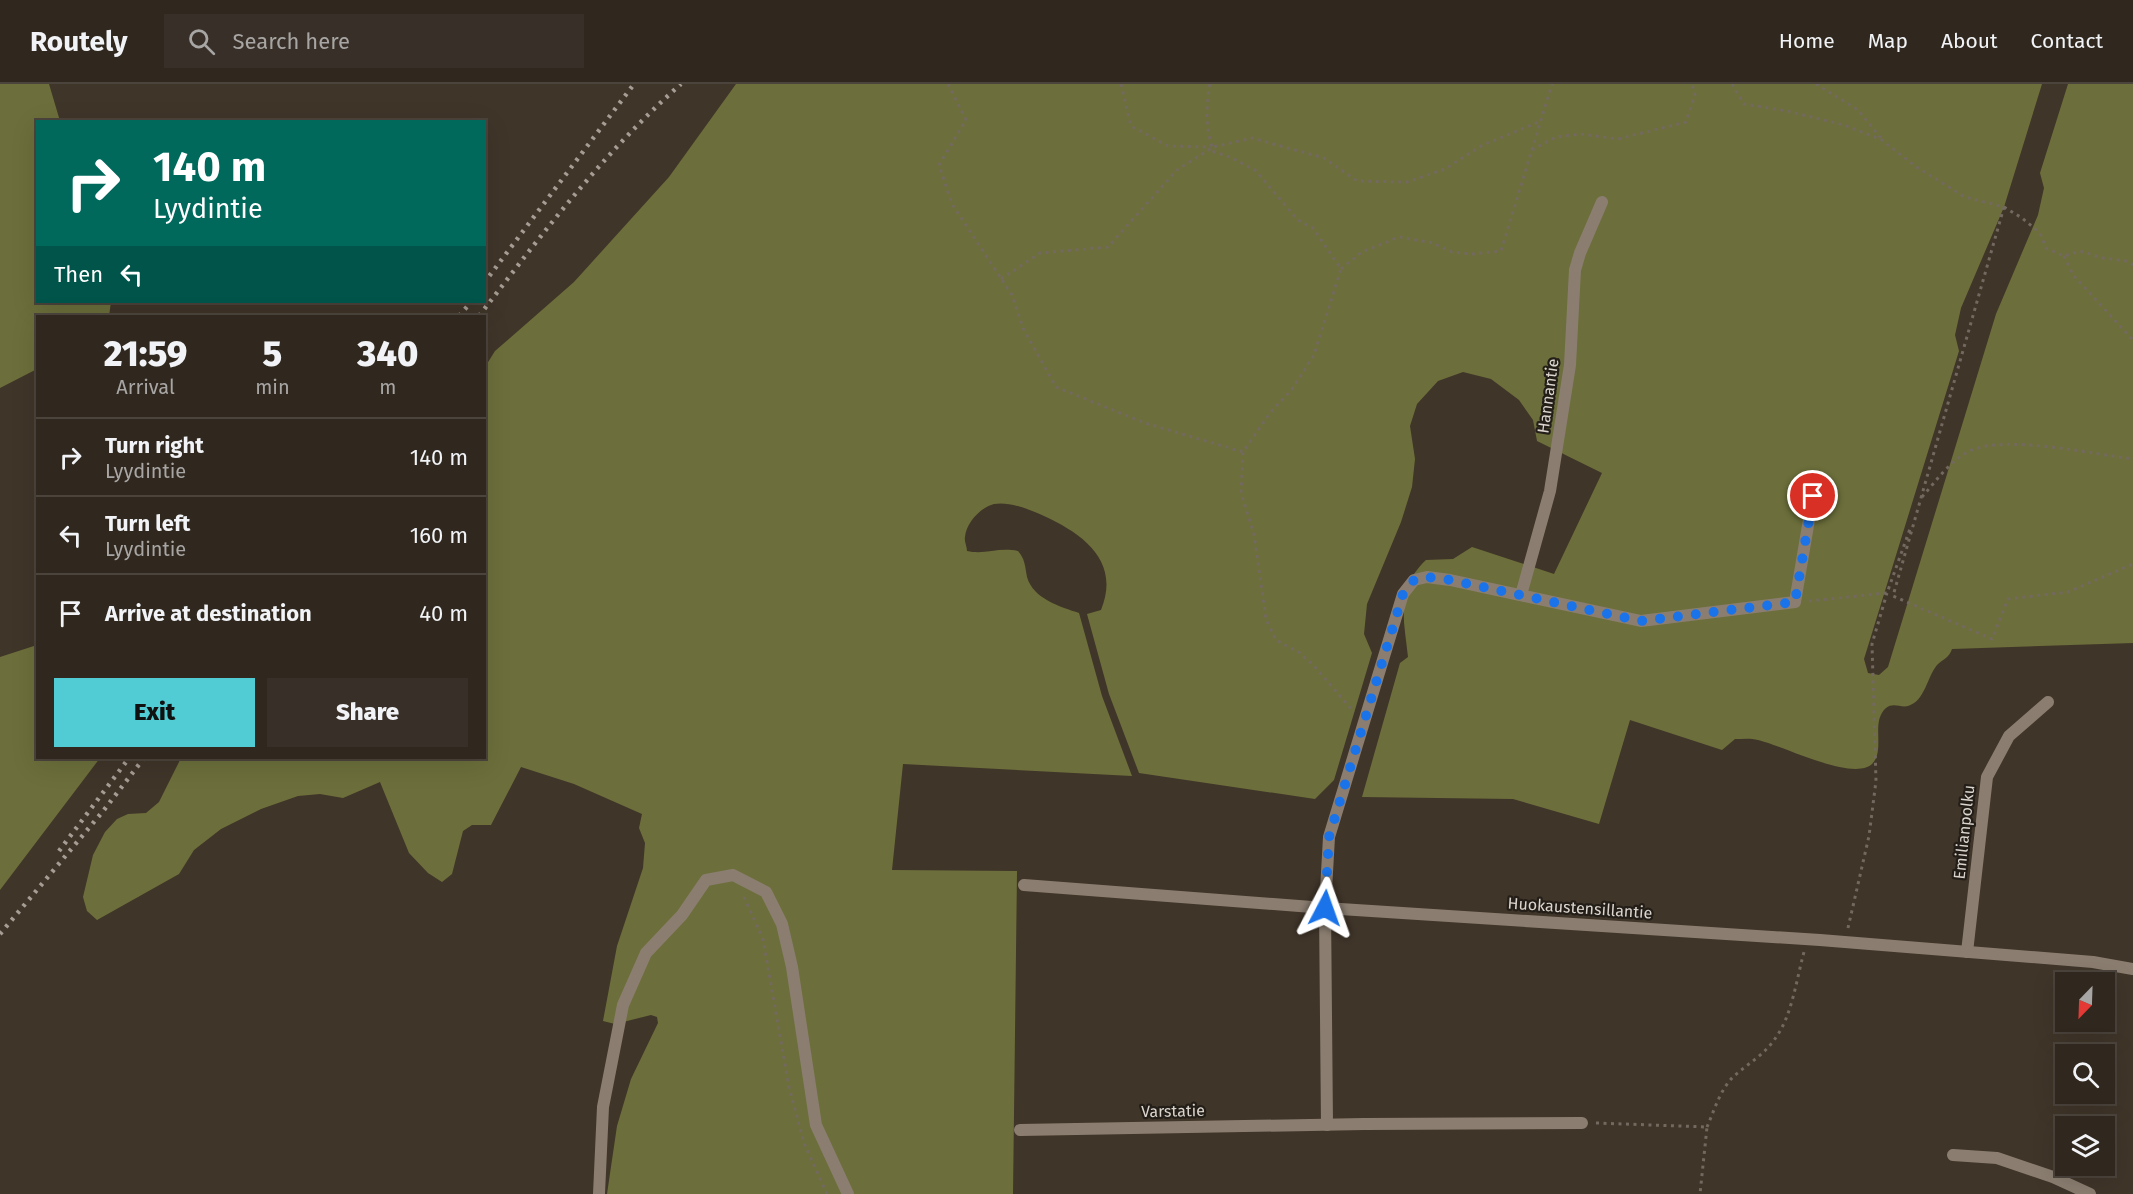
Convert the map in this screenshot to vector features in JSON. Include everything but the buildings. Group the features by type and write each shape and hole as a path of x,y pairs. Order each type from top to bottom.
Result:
{"street":[{"name":"Hannantie","path":"1521,595 1550,491 1570,365 1575,270 1602,202"},
{"path":"1327,1125 1325,908 1329,837 1403,594 1414,580 1427,577 1641,621 1795,602 1813,496 1801,481"},
{"name":"Emilianpolku","path":"1967,952 1987,777 2009,736 2048,702"},
{"path":"599,1194 603,1107 623,1005 646,952 682,915 706,880 733,875 766,892 782,924 792,967 816,1125 848,1194"},
{"name":"Huokaustensillantie","path":"1024,885 1325,908 1807,939 2093,962 2133,969"},
{"name":"Varstatie","path":"1020,1130 1582,1123"},
{"path":"1953,1155 1997,1158 2090,1194"}],"path":[{"path":"948,84 966,120 939,165 952,204 1012,295 1023,328 1056,387 1145,423 1243,452"},
{"path":"1121,84 1131,126 1168,146 1213,147 1252,138 1324,158 1357,182 1407,183 1445,169 1481,146 1541,121"},
{"path":"1210,84 1206,110 1208,132 1215,152 1255,170 1298,220 1313,228 1341,269"},
{"path":"1364,723 1314,666 1300,653 1275,640 1266,619 1254,534 1241,494 1243,452 1270,413 1292,389 1314,355 1341,269 1362,252 1399,237 1433,243 1452,252 1472,254 1501,252 1552,84"},
{"path":"1532,150 1556,137 1580,134 1618,139 1686,122 1695,95 1692,84"},
{"path":"1732,84 1744,104 1787,111 1844,125 1882,140"},
{"path":"1816,84 1858,110 1882,140 1915,166 1965,197 2004,207 2022,218 2040,233 2046,248 2064,256 2073,275 2133,340"},
{"path":"1001,279 1040,253 1108,247 1177,170 1213,147"},
{"path":"2004,207 1893,596 1992,639 2008,599 2068,592 2133,564"},
{"path":"2064,256 2080,251 2103,258 2126,261 2133,265"},
{"path":"1845,942 1869,836 1876,782 1872,644 1887,593 1921,499 1950,466 1971,450 1988,446 2004,443 2133,459"},
{"path":"1795,602 1887,593"},
{"path":"733,875 763,939 789,1087 804,1143 827,1194"},
{"path":"1700,1194 1707,1127 1725,1086 1761,1056 1776,1039 1786,1017 1807,939"},
{"path":"1582,1123 1707,1127"}],"green space":[{"path":"0,84 49,84 60,120 36,120 36,303 111,303 109,315 36,315 36,370 0,388"},
{"path":"736,84 2042,84 2004,207 1961,308 1955,335 1959,351 1864,659 1868,673 1879,675 1888,667 1996,314 2038,215 2044,188 2040,173 2068,84 2133,84 2133,643 1952,649 1948,656 1937,665 1914,703 1908,706 1889,706 1881,714 1876,758 1872,764 1863,768 1849,769 1834,766 1752,739 1735,739 1722,750 1630,720 1599,824 1513,799 1362,797 1400,663 1408,657 1404,606 1410,582 1416,571 1426,560 1453,559 1472,547 1554,574 1602,473 1537,441 1533,420 1519,400 1491,379 1463,372 1438,381 1417,404 1410,426 1415,459 1412,487 1401,522 1367,604 1364,634 1372,653 1334,780 1315,799 1139,773 1109,694 1087,614 1101,610 1106,593 1106,577 1102,563 1095,551 1084,541 1058,523 1033,511 1013,505 994,504 984,508 968,526 965,539 967,551 1018,551 1030,585 1035,591 1048,601 1079,613 1102,696 1132,776 903,764 892,870 1017,871 1013,1194 607,1194 617,1126 631,1079 658,1023 657,1017 651,1015 615,1024 603,1021 617,946 643,868 645,843 639,828 642,814 574,784 521,767 491,825 472,825 463,831 452,874 442,882 428,873 409,853 380,782 343,798 320,794 298,796 261,809 221,829 194,850 179,874 97,920 87,911 83,897 93,855 105,832 117,819 128,814 146,813 159,802 180,759 486,759 486,365 495,351 574,282 669,177"},
{"path":"36,645 36,759 99,759 0,890 0,657"}],"railway":[{"path":"486,280 634,84"},
{"path":"480,315 599,166 681,84"},
{"path":"460,315 470,303"},
{"path":"59,851 128,759"},
{"path":"0,934 104,810 143,759"}],"route":[{"path":"1325,908 1329,837 1403,594 1414,580 1427,577 1450,580 1641,621 1795,602 1813,496"}]}
